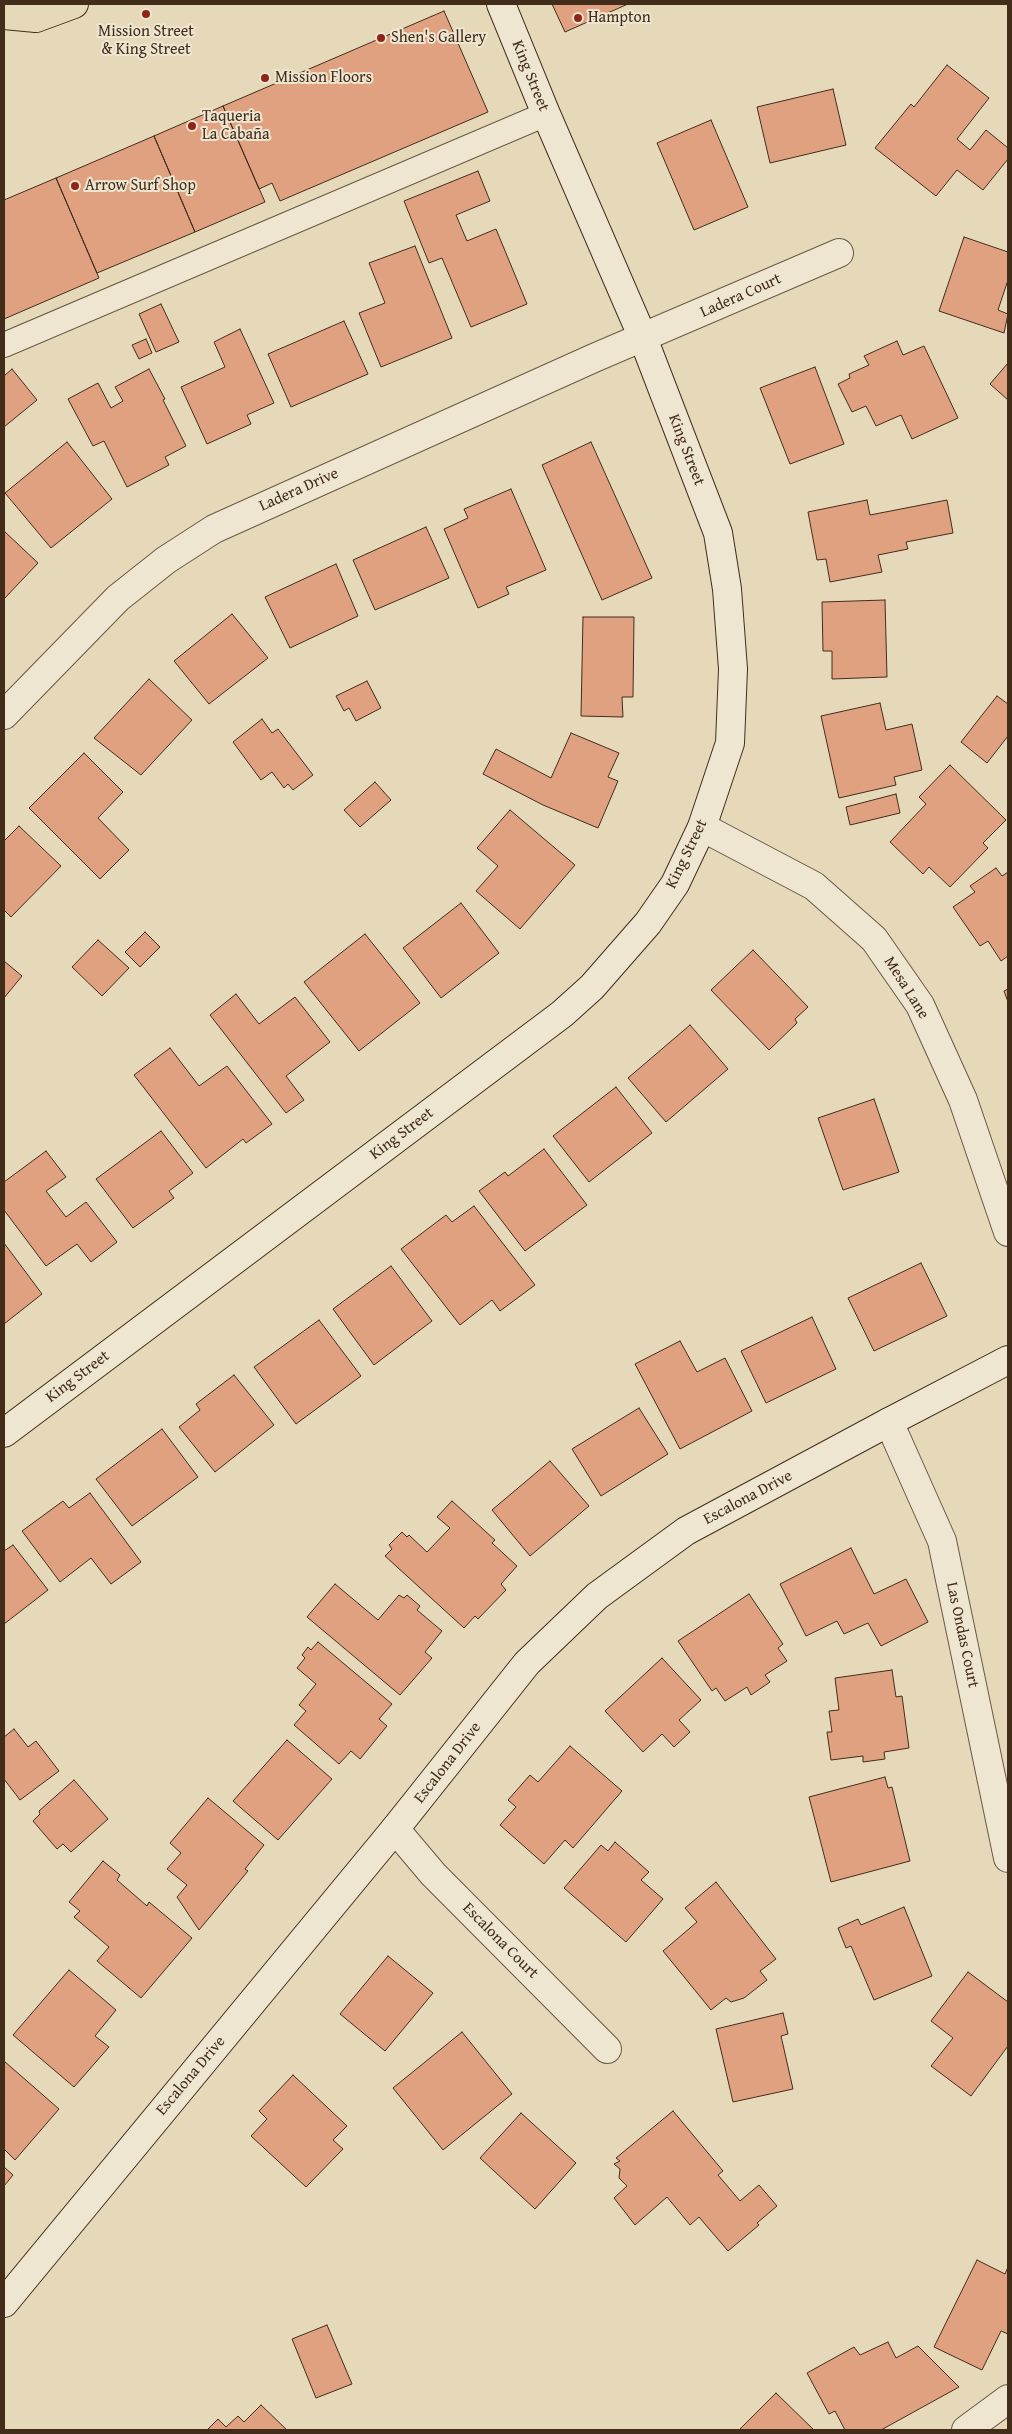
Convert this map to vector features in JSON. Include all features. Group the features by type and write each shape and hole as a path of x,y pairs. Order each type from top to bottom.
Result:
{"highway":[{"path":"4,15 36,18 74,4"}],"street":[{"name":"King Street","path":"4,1433 562,1014 592,988 648,923 675,884 702,827 730,743 733,669 726,588 718,534 643,338 546,114 501,4"},
{"name":"Ladera Court","path":"643,338 839,253"},
{"name":"Ladera Drive","path":"4,715 118,598 166,560 214,529 594,358 643,338"},
{"name":"Mesa Lane","path":"702,827 814,886 874,939 920,1005 956,1082 1008,1232"},
{"name":"Escalona Drive","path":"4,2303 395,1829 527,1664 597,1596 686,1531 1008,1360"},
{"name":"Las Ondas Court","path":"889,1422 942,1541 1008,1858"},
{"name":"Escalona Court","path":"395,1829 433,1874 608,2049"},
{"path":"966,2430 1008,2399"}],"lane":[{"path":"4,345 546,114"}],"building":[{"name":"Hampton","path":"552,4 628,4 565,32"},
{"path":"444,11 488,112 280,201 272,183 259,189 223,106"},
{"path":"947,65 989,98 957,139 970,150 986,130 1008,148 1008,159 983,190 957,170 936,196 875,148 911,104 914,107"},
{"path":"833,89 846,145 770,163 757,107"},
{"path":"223,106 265,202 195,232 154,136"},
{"path":"711,120 748,207 694,230 657,143"},
{"path":"154,136 195,232 97,273 56,178"},
{"path":"478,171 490,201 456,215 467,241 496,229 527,304 471,327 442,258 429,263 404,201"},
{"path":"56,178 99,278 4,319 4,200"},
{"path":"964,237 1008,252 1008,280 998,310 1008,314 1004,333 939,311"},
{"path":"415,246 452,338 381,367 359,313 385,303 369,263"},
{"path":"161,304 179,342 156,352 139,314"},
{"path":"344,321 368,374 291,407 268,354"},
{"path":"240,329 274,403 247,415 251,424 207,444 181,387 225,367 214,342"},
{"path":"146,339 152,353 139,359 132,345"},
{"path":"897,341 903,355 924,346 958,418 912,439 901,415 876,426 866,406 852,412 838,384 850,378 849,374 869,365 864,356"},
{"path":"1008,363 1008,400 990,384"},
{"path":"815,367 844,444 790,464 760,388"},
{"path":"12,369 37,400 4,427 4,376"},
{"path":"149,369 186,446 165,457 169,465 127,487 104,441 93,446 68,399 98,383 111,408 123,401 115,387"},
{"path":"67,442 112,499 51,548 5,493"},
{"path":"591,442 652,578 602,600 542,465"},
{"path":"511,489 546,570 506,587 509,594 478,608 444,529 468,518 464,509"},
{"path":"867,500 870,515 947,500 953,533 906,542 908,549 878,555 882,572 830,582 826,559 817,560 808,512"},
{"path":"426,527 449,578 375,610 353,560"},
{"path":"4,531 38,563 4,599"},
{"path":"336,564 358,616 290,648 265,597"},
{"path":"885,600 887,677 832,679 832,651 823,651 822,602"},
{"path":"232,614 268,658 209,704 174,661"},
{"path":"583,617 634,617 633,697 622,697 623,717 581,716"},
{"path":"149,679 192,720 141,775 94,738"},
{"path":"367,681 381,708 356,721 349,708 344,711 336,696"},
{"path":"997,696 1008,704 1008,736 987,763 961,742"},
{"path":"880,703 886,730 912,724 922,770 894,777 896,785 839,798 821,716"},
{"path":"262,719 272,733 278,729 313,775 293,790 288,784 284,788 272,772 261,780 233,742"},
{"path":"571,733 619,753 608,777 618,781 598,828 543,805 483,774 496,749 551,778"},
{"path":"84,753 123,792 98,818 129,850 100,879 29,808"},
{"path":"950,765 1006,820 983,843 988,848 950,887 929,867 923,874 890,842 926,804 919,797"},
{"path":"375,782 391,800 360,827 344,810"},
{"path":"896,794 900,813 850,825 846,807"},
{"path":"510,810 575,865 520,929 476,891 498,866 477,848"},
{"path":"19,826 61,866 11,917 4,910 4,841"},
{"path":"996,868 1002,876 1008,872 1008,956 1001,961 988,941 980,946 953,907 975,892 970,886"},
{"path":"461,903 499,953 441,998 403,948"},
{"path":"145,932 160,947 140,967 125,952"},
{"path":"365,934 420,1003 359,1051 304,982"},
{"path":"98,940 129,968 102,996 72,967"},
{"path":"753,950 808,1007 795,1019 797,1023 769,1050 711,990"},
{"path":"4,961 22,976 4,998"},
{"path":"1008,989 1008,1002 1004,991"},
{"path":"236,994 259,1024 295,997 330,1042 286,1076 304,1100 286,1113 210,1015"},
{"path":"690,1025 728,1069 666,1122 628,1078"},
{"path":"170,1048 199,1086 227,1066 272,1124 246,1143 243,1139 206,1168 134,1075"},
{"path":"616,1087 652,1133 589,1182 553,1136"},
{"path":"874,1099 899,1172 843,1190 818,1118"},
{"path":"161,1131 193,1173 169,1191 174,1198 133,1228 96,1179"},
{"path":"544,1149 587,1205 525,1251 479,1191 505,1172 508,1176"},
{"path":"46,1151 66,1177 46,1191 66,1217 86,1202 117,1242 91,1262 77,1244 46,1266 4,1210 4,1182"},
{"path":"474,1206 535,1285 500,1311 492,1300 460,1325 401,1249 446,1215 452,1222"},
{"path":"4,1243 42,1294 4,1324"},
{"path":"921,1263 947,1316 874,1351 848,1298"},
{"path":"391,1266 432,1321 374,1365 333,1309"},
{"path":"812,1317 836,1369 766,1403 741,1351"},
{"path":"319,1320 361,1376 296,1424 254,1367"},
{"path":"680,1341 697,1372 725,1358 752,1411 680,1449 635,1364"},
{"path":"234,1375 274,1425 215,1472 179,1427 200,1410 196,1404"},
{"path":"639,1408 668,1454 601,1496 572,1449"},
{"path":"162,1429 198,1477 132,1526 96,1479"},
{"path":"550,1461 589,1506 530,1556 492,1510"},
{"path":"90,1493 141,1562 111,1584 91,1558 60,1582 22,1531 63,1501 69,1508"},
{"path":"452,1501 495,1540 492,1543 517,1566 501,1584 506,1590 478,1619 475,1616 464,1628 385,1556 392,1549 389,1545 402,1532 407,1537 409,1535 427,1552 450,1528 437,1517"},
{"path":"13,1545 48,1590 4,1624 4,1551"},
{"path":"851,1548 874,1594 906,1579 928,1622 881,1646 868,1623 844,1634 837,1621 806,1636 780,1584"},
{"path":"335,1584 378,1620 399,1595 404,1598 407,1595 420,1606 417,1610 442,1631 425,1652 432,1658 400,1695 307,1617"},
{"path":"749,1594 783,1644 778,1648 787,1661 765,1675 770,1682 751,1695 747,1687 725,1701 716,1688 712,1691 678,1641"},
{"path":"318,1642 392,1704 379,1719 387,1726 360,1759 351,1751 339,1764 294,1725 306,1711 299,1705 316,1684 297,1668 305,1658 302,1655 308,1647 311,1650"},
{"path":"662,1658 701,1700 679,1720 690,1732 674,1747 662,1734 643,1752 605,1711"},
{"path":"892,1670 896,1697 902,1696 909,1748 884,1752 885,1759 863,1762 863,1756 831,1760 827,1732 832,1732 829,1711 839,1710 835,1678"},
{"path":"14,1729 28,1747 36,1741 59,1771 20,1800 4,1779 4,1737"},
{"path":"287,1740 332,1779 278,1840 233,1801"},
{"path":"570,1746 622,1791 573,1848 565,1840 544,1864 500,1825 516,1807 508,1800 530,1775 538,1782"},
{"path":"885,1777 888,1788 892,1787 910,1861 831,1882 809,1797"},
{"path":"74,1780 108,1819 71,1852 63,1844 57,1849 33,1821 40,1814 39,1811"},
{"path":"208,1798 264,1845 245,1869 248,1871 199,1930 177,1897 187,1885 167,1869 181,1853 170,1843"},
{"path":"615,1842 649,1872 641,1880 663,1899 626,1942 564,1888 601,1845 608,1851"},
{"path":"103,1861 120,1875 117,1880 147,1906 149,1902 192,1938 141,1998 97,1961 109,1947 74,1917 80,1911 69,1902"},
{"path":"716,1882 776,1959 760,1971 767,1980 744,1998 731,2002 726,1998 711,2010 663,1951 697,1922 685,1908"},
{"path":"904,1907 932,1976 874,2000 851,1946 846,1948 838,1928 858,1919 861,1925"},
{"path":"388,1956 433,1993 385,2051 340,2014"},
{"path":"69,1970 116,2010 95,2036 109,2047 74,2087 13,2035"},
{"path":"968,1972 1008,2002 1008,2046 971,2096 931,2066 953,2038 931,2021"},
{"path":"783,2013 788,2034 781,2036 793,2089 733,2102 716,2029"},
{"path":"462,2032 512,2094 443,2150 393,2088"},
{"path":"4,2061 59,2109 15,2160 4,2149"},
{"path":"293,2075 347,2126 333,2140 343,2149 306,2187 251,2136 267,2119 259,2111"},
{"path":"673,2111 723,2171 718,2175 740,2201 759,2185 777,2206 757,2223 759,2225 728,2251 699,2217 690,2225 667,2197 635,2225 614,2198 627,2186 619,2178 620,2169 614,2164 620,2161 616,2158"},
{"path":"521,2113 576,2163 535,2209 480,2158"},
{"path":"4,2167 13,2175 4,2186"},
{"path":"977,2260 1005,2274 1008,2267 1008,2334 1001,2331 982,2370 934,2347"},
{"path":"327,2325 352,2384 316,2398 292,2339"},
{"path":"888,2342 896,2358 918,2346 959,2387 881,2430 845,2430 835,2411 829,2414 807,2373 854,2347 860,2355"},
{"path":"776,2393 814,2430 739,2430"},
{"path":"261,2405 287,2430 207,2430 218,2419 226,2427 238,2416 244,2422"}],"place":[{"name":"Mission Street & King Street","path":"146,14"},
{"name":"Hampton","path":"578,18"},
{"name":"Shen's Gallery","path":"381,38"},
{"name":"Mission Floors","path":"265,78"},
{"name":"Taqueria La Cabaña","path":"192,126"},
{"name":"Arrow Surf Shop","path":"75,186"}]}
